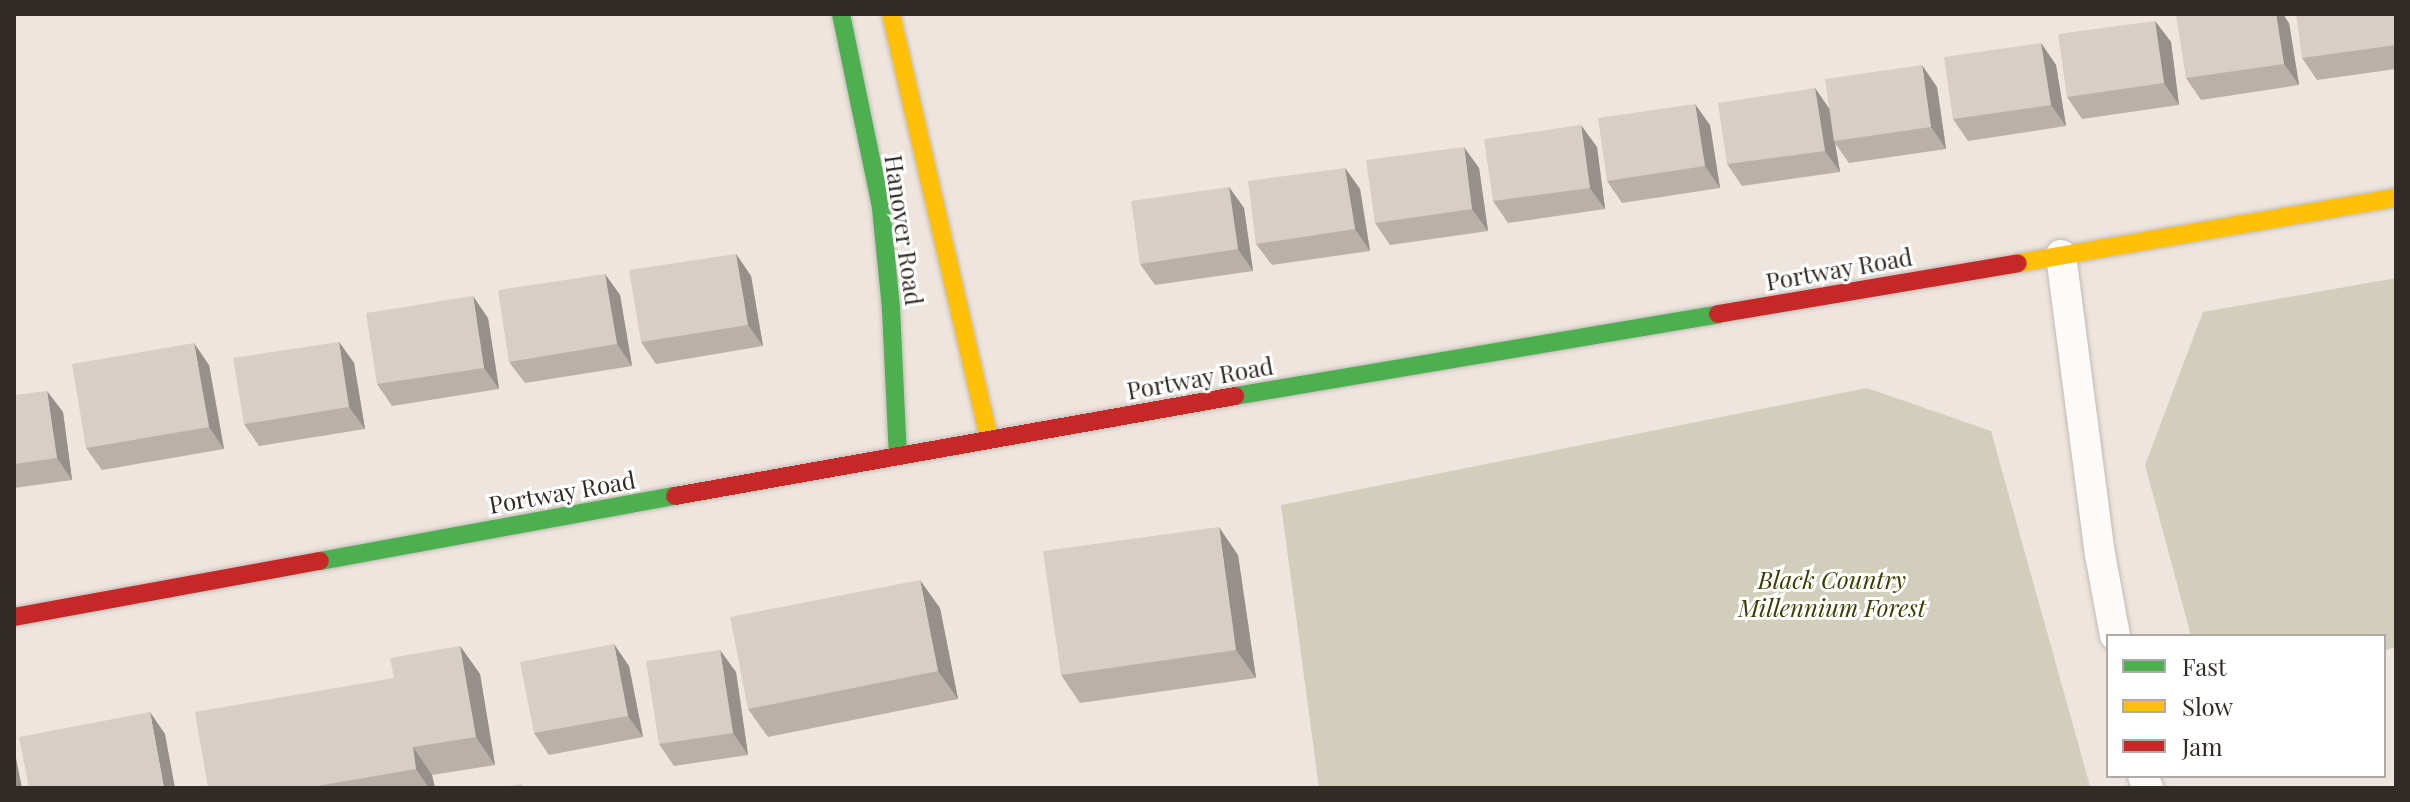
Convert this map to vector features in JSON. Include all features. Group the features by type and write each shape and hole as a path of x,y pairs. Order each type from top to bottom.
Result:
{"street":[{"name":"Hanover Road","path":"891,14 989,439"},
{"name":"Hanover Road","path":"859,17 891,309 898,455"},
{"name":"Portway Road","path":"14,617 898,455 2396,198"}],"lane":[{"path":"2061,255 2100,554 2115,634"}],"green space":[{"path":"2396,278 2396,647 2386,650 2386,634 2190,634 2145,465 2203,312"},
{"name":"Black Country Millennium Forest","path":"1867,388 1991,431 2090,786 2088,788 1319,788 1281,505"}],"building":[{"path":"2276,14 2284,64 2186,78 2176,15"},
{"path":"2296,14 2395,14 2396,45 2302,58"},
{"path":"2155,21 2164,83 2067,97 2058,34"},
{"path":"2041,43 2051,105 1953,119 1944,57"},
{"path":"1922,65 1931,127 1834,141 1825,79"},
{"path":"1815,88 1825,151 1727,164 1718,103"},
{"path":"1695,104 1705,166 1607,181 1598,118"},
{"path":"1581,125 1590,188 1493,201 1484,139"},
{"path":"1464,147 1472,209 1375,223 1366,160"},
{"path":"1345,168 1355,229 1256,244 1248,181"},
{"path":"1229,187 1238,249 1140,264 1131,201"},
{"path":"736,254 748,325 641,342 629,270"},
{"path":"605,274 617,344 509,362 498,290"},
{"path":"473,296 484,368 377,384 366,313"},
{"path":"339,342 349,407 244,424 233,358"},
{"path":"194,343 209,427 86,448 72,364"},
{"path":"47,391 57,458 14,464 14,395"},
{"path":"1219,527 1236,650 1061,675 1043,551"},
{"path":"920,580 938,671 748,709 730,617"},
{"path":"614,644 628,716 534,733 520,662"},
{"path":"460,646 476,737 413,747 416,769 305,788 208,788 195,712 394,678 390,658"},
{"path":"720,650 733,733 659,744 646,661"},
{"path":"150,712 164,788 29,788 19,737"},
{"path":"522,784 523,788 497,788"}],"traffic: fast":[{"path":"841,14 881,208 891,309 898,455"},
{"path":"1235,396 1718,314"},
{"path":"320,561 675,496"}],"traffic: slow":[{"path":"891,14 989,439"},
{"path":"2018,263 2396,198"}],"traffic: jam":[{"path":"1718,314 2018,263"},
{"path":"675,496 1235,396"},
{"path":"14,617 320,561"}]}
